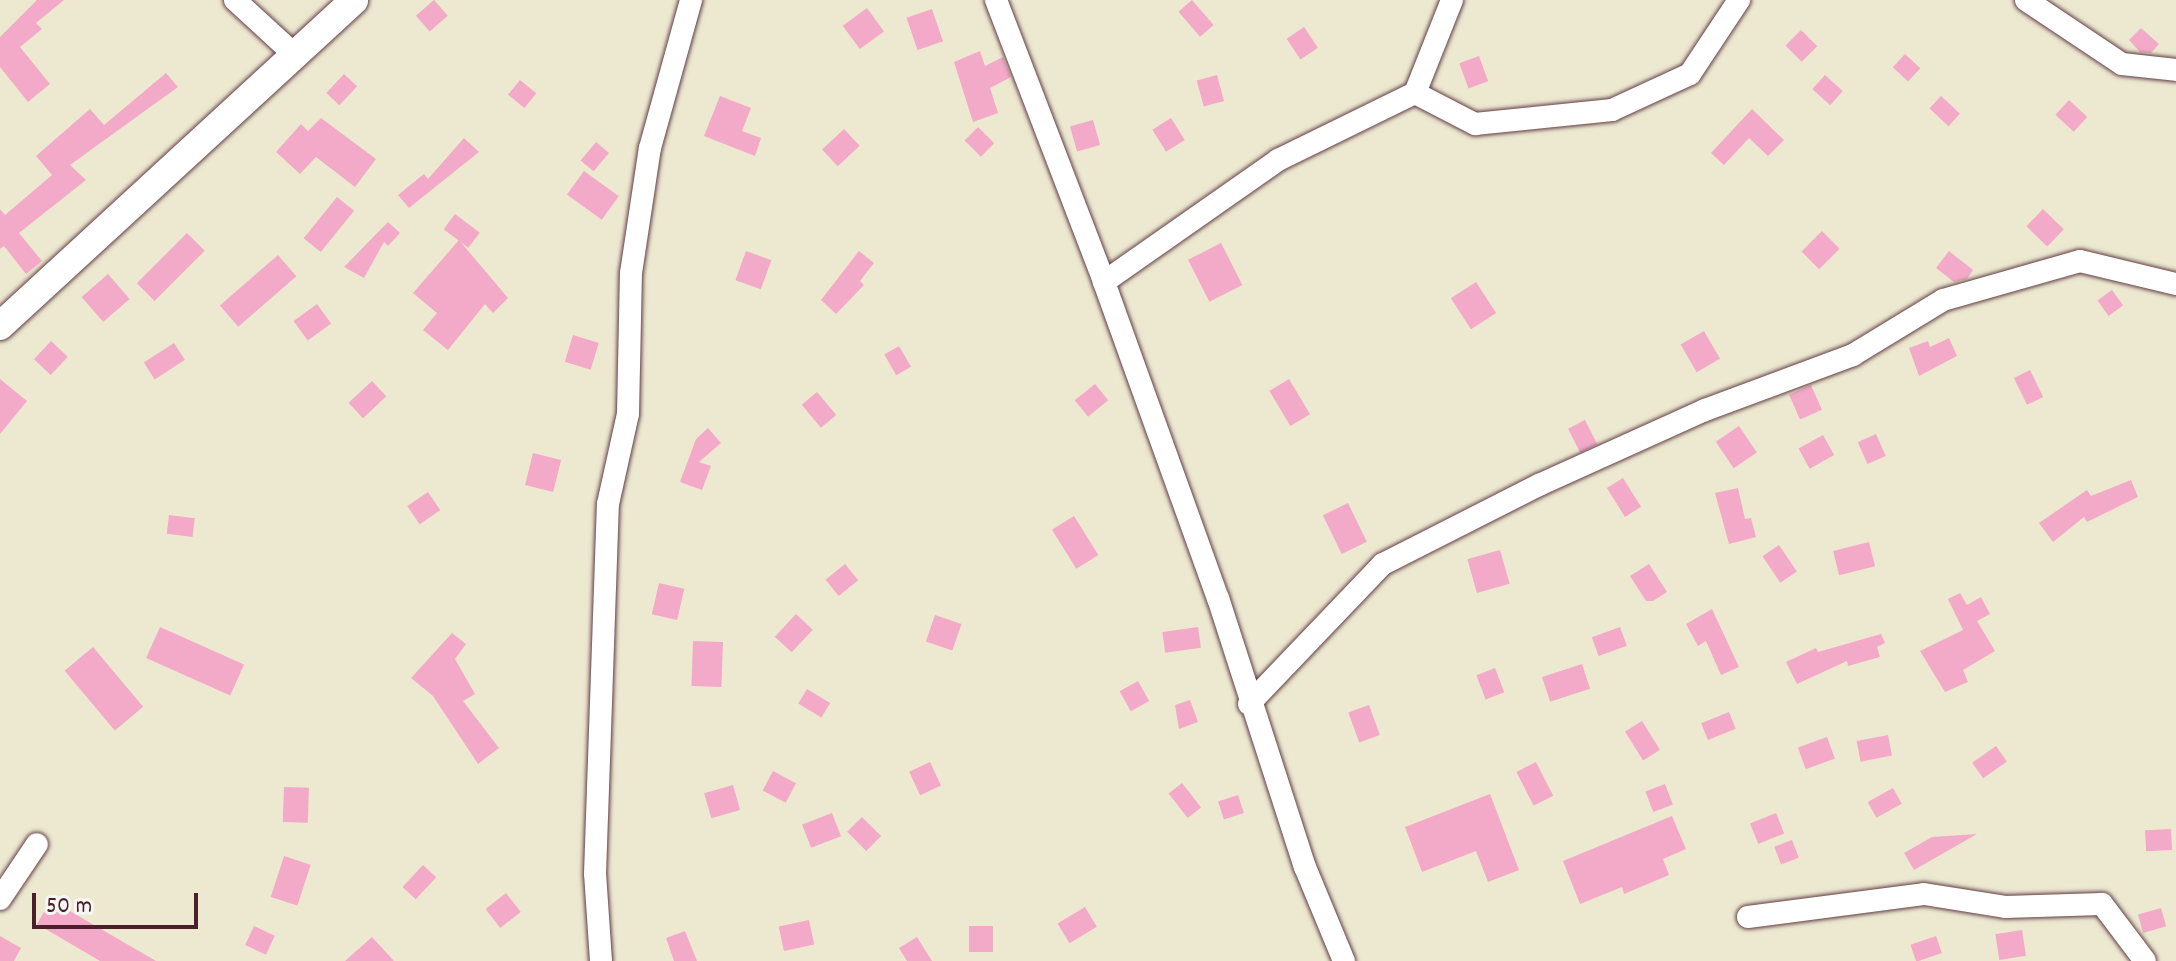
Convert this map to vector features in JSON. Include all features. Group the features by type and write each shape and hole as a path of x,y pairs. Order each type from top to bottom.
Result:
{"street":[{"path":"235,0 296,56"},
{"path":"0,326 354,0"},
{"path":"601,961 595,874 608,504 628,414 631,273 650,148 691,0"},
{"path":"996,0 1104,282 1218,598 1249,704 1344,961"},
{"path":"1104,282 1278,160 1415,93 1452,0"},
{"path":"1415,93 1475,124 1612,110 1690,74 1739,0"},
{"path":"2026,0 2122,64 2176,70"},
{"path":"1249,704 1383,564 1539,485 1691,416 1853,355 1943,300 2080,261 2176,284"},
{"path":"0,899 37,844"},
{"path":"1748,917 1924,894 2005,907 2102,904 2145,961"}],"building":[{"path":"37,0 64,0 36,23 42,29 20,47 50,84 28,102 0,67 0,37"},
{"path":"434,0 448,16 430,32 416,16"},
{"path":"1192,0 1214,25 1200,37 1178,12"},
{"path":"867,8 884,31 860,49 843,26"},
{"path":"932,9 943,41 918,50 906,18"},
{"path":"1304,27 1318,48 1301,59 1287,39"},
{"path":"2141,28 2159,44 2151,53 2140,52 2129,40"},
{"path":"1801,30 1817,46 1802,62 1785,46"},
{"path":"980,51 985,66 1003,57 1011,77 990,88 998,113 973,122 954,62"},
{"path":"1905,54 1920,68 1908,81 1893,67"},
{"path":"1479,56 1488,81 1469,89 1459,63"},
{"path":"166,73 178,87 70,165 86,180 19,233 42,261 26,274 4,246 0,249 0,209 5,215 52,175 36,156 90,109 104,125"},
{"path":"344,74 357,86 339,105 326,93"},
{"path":"1217,75 1224,101 1204,107 1197,80"},
{"path":"1825,75 1843,91 1830,105 1812,89"},
{"path":"520,80 536,93 524,108 508,95"},
{"path":"720,96 751,108 742,131 761,138 755,156 704,136"},
{"path":"1941,96 1960,114 1948,126 1929,108"},
{"path":"2069,100 2087,117 2074,132 2055,115"},
{"path":"1752,109 1784,140 1768,156 1749,138 1724,165 1711,153"},
{"path":"321,118 376,159 355,187 316,157 300,174 276,152 301,124 308,131"},
{"path":"1171,118 1185,140 1166,152 1152,130"},
{"path":"1093,120 1100,145 1077,152 1070,127"},
{"path":"978,127 994,143 981,157 965,140"},
{"path":"844,129 860,146 838,166 822,149"},
{"path":"464,138 479,152 409,208 398,195 424,174 428,179"},
{"path":"596,142 609,153 594,171 581,160"},
{"path":"584,171 619,196 602,220 567,194"},
{"path":"337,197 354,211 321,252 304,238"},
{"path":"2043,209 2064,229 2047,246 2026,226"},
{"path":"455,214 480,233 468,248 444,229"},
{"path":"388,222 400,233 388,246 384,242 364,278 344,267"},
{"path":"1822,231 1840,249 1819,269 1801,252"},
{"path":"187,233 205,251 154,301 137,283"},
{"path":"459,240 508,298 493,313 485,304 448,350 423,330 437,313 413,293"},
{"path":"1221,243 1242,285 1209,302 1188,260"},
{"path":"746,251 771,260 761,289 735,280"},
{"path":"859,251 874,263 860,281 864,285 836,314 821,300"},
{"path":"1949,251 1973,270 1967,279 1954,282 1936,268"},
{"path":"278,255 296,276 238,327 220,306"},
{"path":"108,274 130,299 103,322 82,297"},
{"path":"1476,282 1496,313 1471,329 1451,298"},
{"path":"2112,290 2123,305 2109,316 2097,301"},
{"path":"317,304 331,323 308,340 294,321"},
{"path":"1704,331 1720,359 1697,372 1681,344"},
{"path":"573,335 599,343 591,370 565,362"},
{"path":"1949,338 1957,356 1919,376 1909,348 1928,341 1930,347"},
{"path":"51,341 68,357 51,375 34,359"},
{"path":"174,343 185,360 155,379 144,363"},
{"path":"899,346 911,367 896,375 884,354"},
{"path":"2030,370 2043,397 2027,405 2014,378"},
{"path":"0,379 27,401 0,434"},
{"path":"1289,379 1310,414 1290,426 1269,391"},
{"path":"372,381 386,396 363,418 349,403"},
{"path":"1095,384 1108,400 1088,417 1075,400"},
{"path":"1811,385 1822,410 1800,419 1789,395"},
{"path":"817,392 836,415 821,428 802,405"},
{"path":"1585,420 1597,444 1580,453 1568,429"},
{"path":"1739,426 1757,453 1734,468 1716,442"},
{"path":"708,428 721,443 699,462 711,466 702,490 680,482 696,439"},
{"path":"1876,434 1886,456 1867,464 1858,442"},
{"path":"1823,435 1834,455 1810,469 1799,449"},
{"path":"533,453 561,460 553,492 525,485"},
{"path":"1623,478 1641,507 1625,517 1607,488"},
{"path":"2131,480 2138,497 2087,522 2084,517 2053,542 2039,523 2087,490 2091,496"},
{"path":"1738,488 1745,519 1751,518 1756,537 1729,544 1715,493"},
{"path":"428,492 440,510 420,524 407,506"},
{"path":"1348,503 1367,542 1342,554 1323,515"},
{"path":"169,515 195,518 192,537 167,534"},
{"path":"1074,516 1098,555 1076,569 1052,530"},
{"path":"1869,542 1875,566 1839,575 1833,551"},
{"path":"1779,545 1797,572 1780,583 1762,556"},
{"path":"1500,550 1510,584 1477,593 1467,559"},
{"path":"845,564 858,580 839,596 826,580"},
{"path":"1649,564 1667,592 1653,601 1646,601 1630,576"},
{"path":"659,583 684,589 677,620 652,614"},
{"path":"1960,593 1967,605 1981,597 1990,614 1977,621 1995,651 1963,670 1968,682 1945,692 1920,651 1963,630 1948,599"},
{"path":"1712,609 1739,667 1721,675 1706,641 1698,646 1686,624"},
{"path":"796,614 813,630 792,652 775,637"},
{"path":"935,615 961,624 952,651 926,641"},
{"path":"160,627 244,664 230,695 146,658"},
{"path":"1198,627 1201,648 1165,653 1162,632"},
{"path":"1620,627 1627,646 1599,656 1592,637"},
{"path":"452,633 466,644 455,659 475,694 463,701 499,748 478,764 433,696 411,678"},
{"path":"1881,634 1885,643 1877,647 1880,657 1848,666 1847,661 1797,684 1786,662 1816,648 1818,652"},
{"path":"693,641 723,642 721,687 691,686"},
{"path":"93,647 143,707 115,731 65,671"},
{"path":"1582,664 1590,689 1550,702 1542,677"},
{"path":"1495,668 1504,692 1486,699 1476,675"},
{"path":"1138,681 1149,701 1131,711 1120,691"},
{"path":"807,689 830,703 821,717 798,704"},
{"path":"1190,700 1198,722 1179,729 1175,705"},
{"path":"1369,705 1380,735 1359,743 1348,713"},
{"path":"1729,712 1736,729 1708,740 1701,723"},
{"path":"1642,721 1660,750 1643,760 1625,732"},
{"path":"1888,735 1892,756 1861,762 1857,741"},
{"path":"1827,737 1835,759 1806,769 1798,748"},
{"path":"1996,746 2007,762 1983,778 1972,763"},
{"path":"930,762 941,786 920,795 909,772"},
{"path":"1536,762 1553,796 1534,806 1516,772"},
{"path":"773,771 796,783 786,803 763,790"},
{"path":"1182,783 1201,807 1188,818 1169,793"},
{"path":"1665,784 1673,805 1653,812 1645,792"},
{"path":"733,785 740,810 711,818 704,793"},
{"path":"284,787 309,788 308,823 283,822"},
{"path":"1893,788 1902,804 1876,818 1868,802"},
{"path":"1490,794 1519,870 1488,882 1476,851 1422,872 1405,827"},
{"path":"1238,795 1244,813 1224,820 1218,801"},
{"path":"832,813 841,836 811,848 802,824"},
{"path":"1776,813 1784,833 1758,844 1750,823"},
{"path":"1672,816 1686,849 1663,859 1669,875 1624,894 1622,887 1580,904 1563,861"},
{"path":"862,817 881,836 866,851 847,832"},
{"path":"2171,829 2172,850 2146,851 2145,830"},
{"path":"1977,834 1914,870 1904,853 1932,837"},
{"path":"1792,840 1799,858 1781,865 1774,847"},
{"path":"284,856 311,865 297,906 271,897"},
{"path":"423,865 436,877 416,899 403,887"},
{"path":"506,893 521,912 500,928 486,909"},
{"path":"51,900 156,961 100,961 37,924"},
{"path":"1085,907 1097,927 1069,943 1058,923"},
{"path":"2161,908 2166,926 2143,933 2138,915"},
{"path":"809,920 814,944 784,951 779,926"},
{"path":"254,926 275,936 266,955 245,945"},
{"path":"969,926 993,926 993,952 969,952"},
{"path":"2022,930 2026,956 1999,960 1995,934"},
{"path":"685,931 697,961 674,961 666,938"},
{"path":"0,936 21,948 14,961 0,961"},
{"path":"1936,936 1942,953 1916,961 1910,945"},
{"path":"372,937 394,961 345,961"},
{"path":"917,937 932,961 907,961 899,948"}]}
